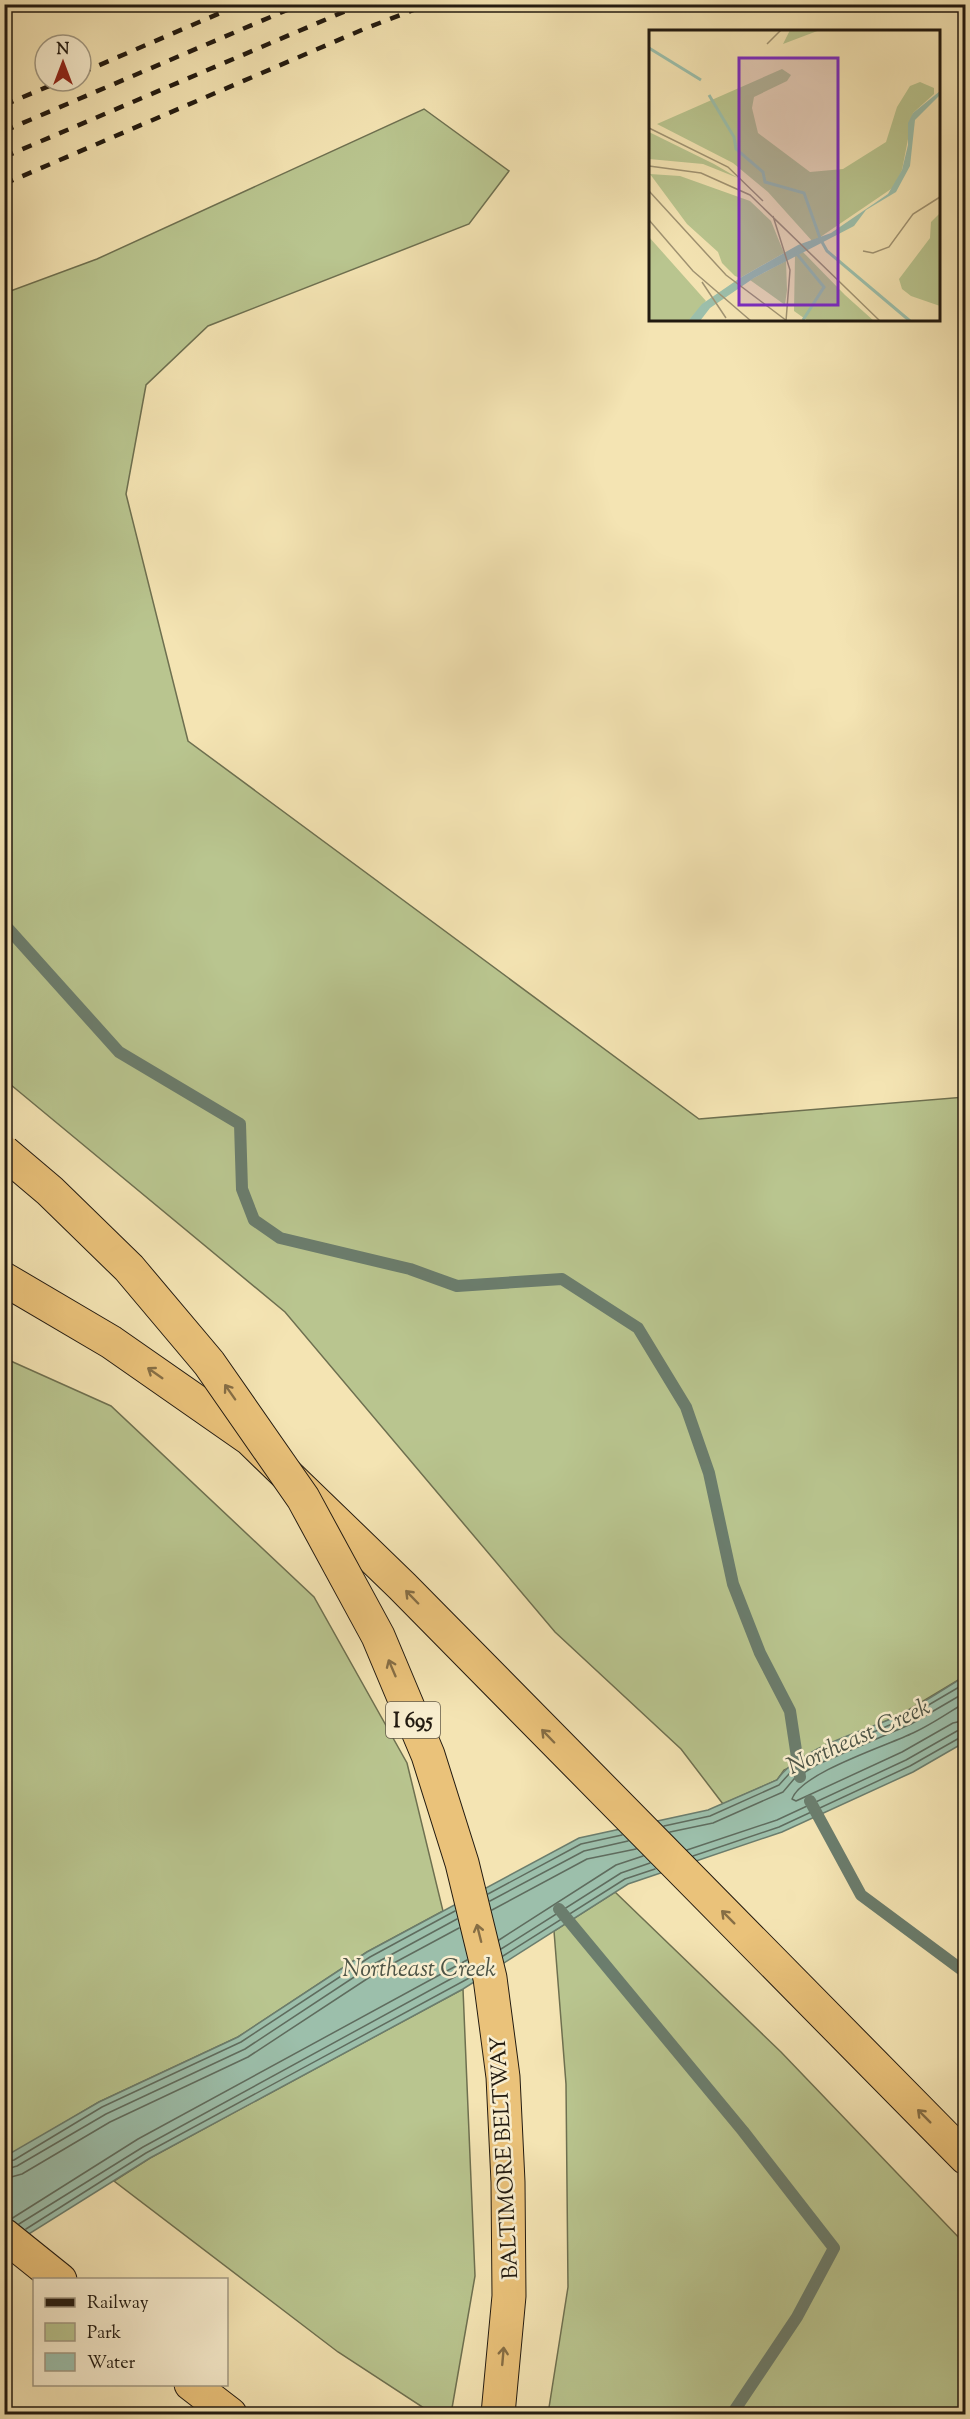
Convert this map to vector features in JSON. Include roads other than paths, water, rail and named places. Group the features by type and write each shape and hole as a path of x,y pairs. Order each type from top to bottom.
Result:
{"highway":[{"name":"BALTIMORE BELTWAY","path":"4,1152 50,1191 129,1268 210,1363 303,1498 378,1636 428,1755 462,1863 487,1966 503,2077 508,2182 509,2296 498,2415"},
{"path":"4,1279 111,1342 250,1439 402,1586 966,2158"},
{"path":"4,2235 58,2278"},
{"path":"192,2386 230,2415"}],"water":[{"name":"Northeast Creek","path":"965,1676 965,1742 913,1772 782,1832 628,1884 463,1989 150,2158 5,2249 5,2158 9,2154 99,2102 238,2037 367,1952 579,1838 708,1810 777,1780 788,1768 818,1749 906,1712"}],"waterway":[{"path":"4,924 119,1052 240,1124 242,1189 254,1220 280,1238 410,1269 457,1286 562,1279 638,1328 686,1407 709,1473 733,1584 760,1653 790,1711 800,1777"},
{"path":"810,1801 861,1895 966,1973"},
{"path":"559,1909 743,2131 834,2248 797,2317 732,2414"}],"railway":[{"path":"93,68 241,4"},
{"path":"4,131 301,4"},
{"path":"4,157 362,4"},
{"path":"4,184 364,29 429,4"},
{"path":"4,105 33,93"}]}
